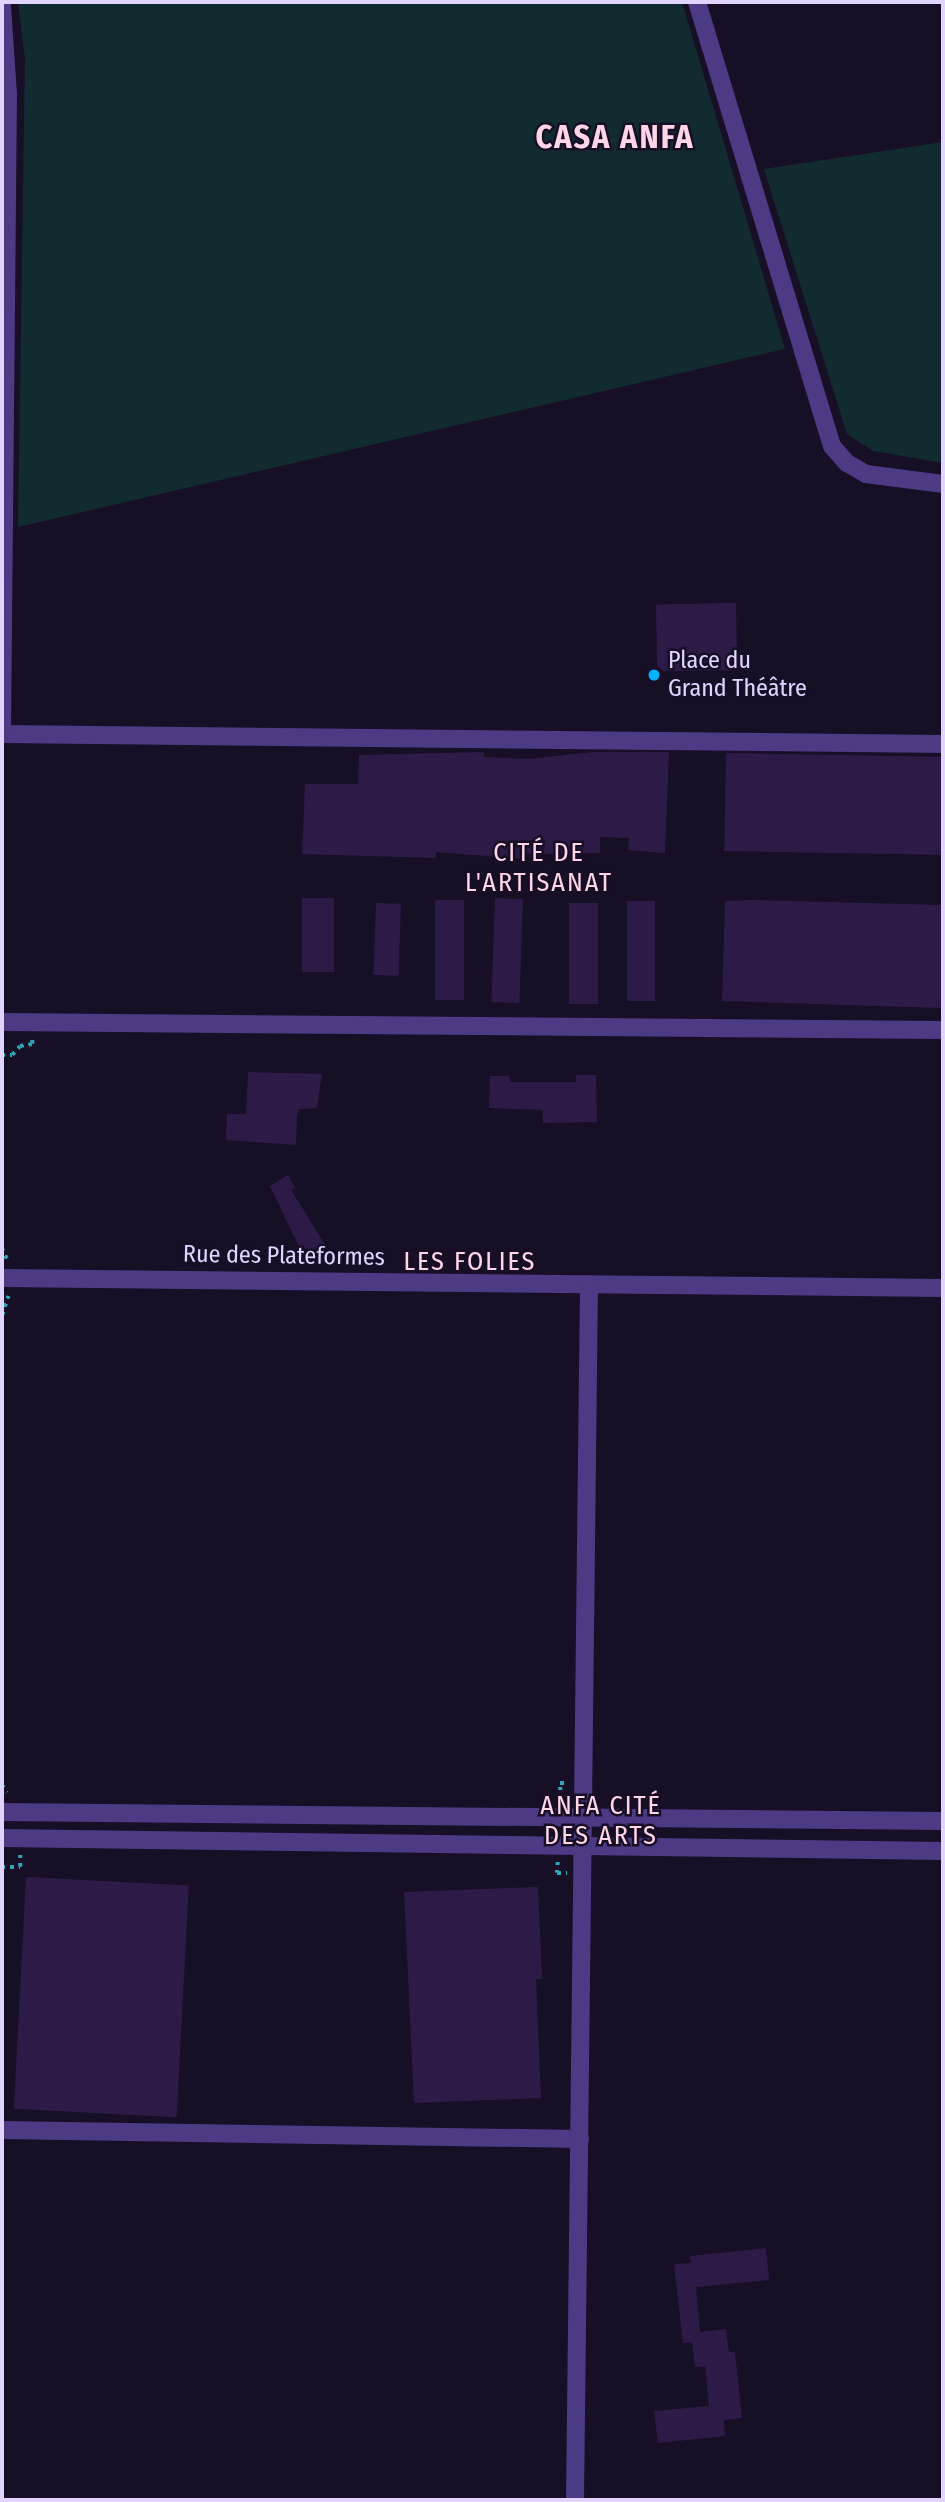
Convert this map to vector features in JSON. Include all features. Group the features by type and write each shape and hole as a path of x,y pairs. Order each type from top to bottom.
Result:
{"street":[{"path":"697,2 832,446 866,474 943,484"},
{"path":"2,6 8,93 2,733 943,744"},
{"path":"2,1022 943,1030"},
{"name":"Rue des Plateformes","path":"2,1278 943,1288"},
{"path":"575,2500 589,1284"},
{"path":"2,1812 943,1821"},
{"path":"2,1838 943,1851"},
{"path":"2,2130 580,2138"}],"path":[{"path":"2,1055 12,1055 20,1046 32,1044 32,1022"}],"green space":[{"path":"18,2 682,2 785,349 18,527 25,59"},
{"path":"943,142 943,463 873,451 847,434 764,169"}],"building":[{"path":"736,603 737,670 657,671 656,604"},
{"path":"484,752 484,757 528,759 594,752 669,752 665,853 628,850 629,838 600,837 600,853 525,854 525,859 436,852 436,858 302,854 305,784 358,784 359,755"},
{"path":"726,753 943,757 941,855 724,851"},
{"path":"302,898 334,898 334,972 302,972"},
{"path":"495,898 523,899 519,1003 491,1002"},
{"path":"435,900 464,900 464,1000 435,1000"},
{"path":"627,901 655,901 655,1001 627,1001"},
{"path":"725,901 943,905 941,1008 722,1001"},
{"path":"376,903 401,904 398,976 373,975"},
{"path":"569,903 598,903 598,1004 569,1004"},
{"path":"248,1072 322,1074 317,1108 300,1109 297,1115 296,1145 226,1140 227,1114 246,1114"},
{"path":"576,1075 596,1075 597,1122 543,1123 543,1110 489,1108 490,1076 509,1076 510,1082 576,1082"},
{"path":"288,1175 295,1188 291,1190 329,1251 307,1264 270,1186"},
{"path":"26,1877 189,1886 177,2117 14,2109"},
{"path":"538,1887 542,1979 536,1979 541,2098 414,2103 404,1892"},
{"path":"766,2248 769,2280 696,2287 700,2332 726,2329 729,2352 735,2352 742,2418 724,2420 725,2436 658,2443 654,2411 709,2406 705,2366 695,2367 692,2342 683,2343 674,2264 691,2263 690,2256"}],"place":[{"name":"Place du Grand Théâtre","path":"654,675"}],"district":[{"name":"CASA ANFA","path":"615,137"},
{"name":"CITÉ DE L'ARTISANAT","path":"539,868"},
{"name":"LES FOLIES","path":"470,1262"},
{"name":"ANFA CITÉ DES ARTS","path":"601,1821"}]}
